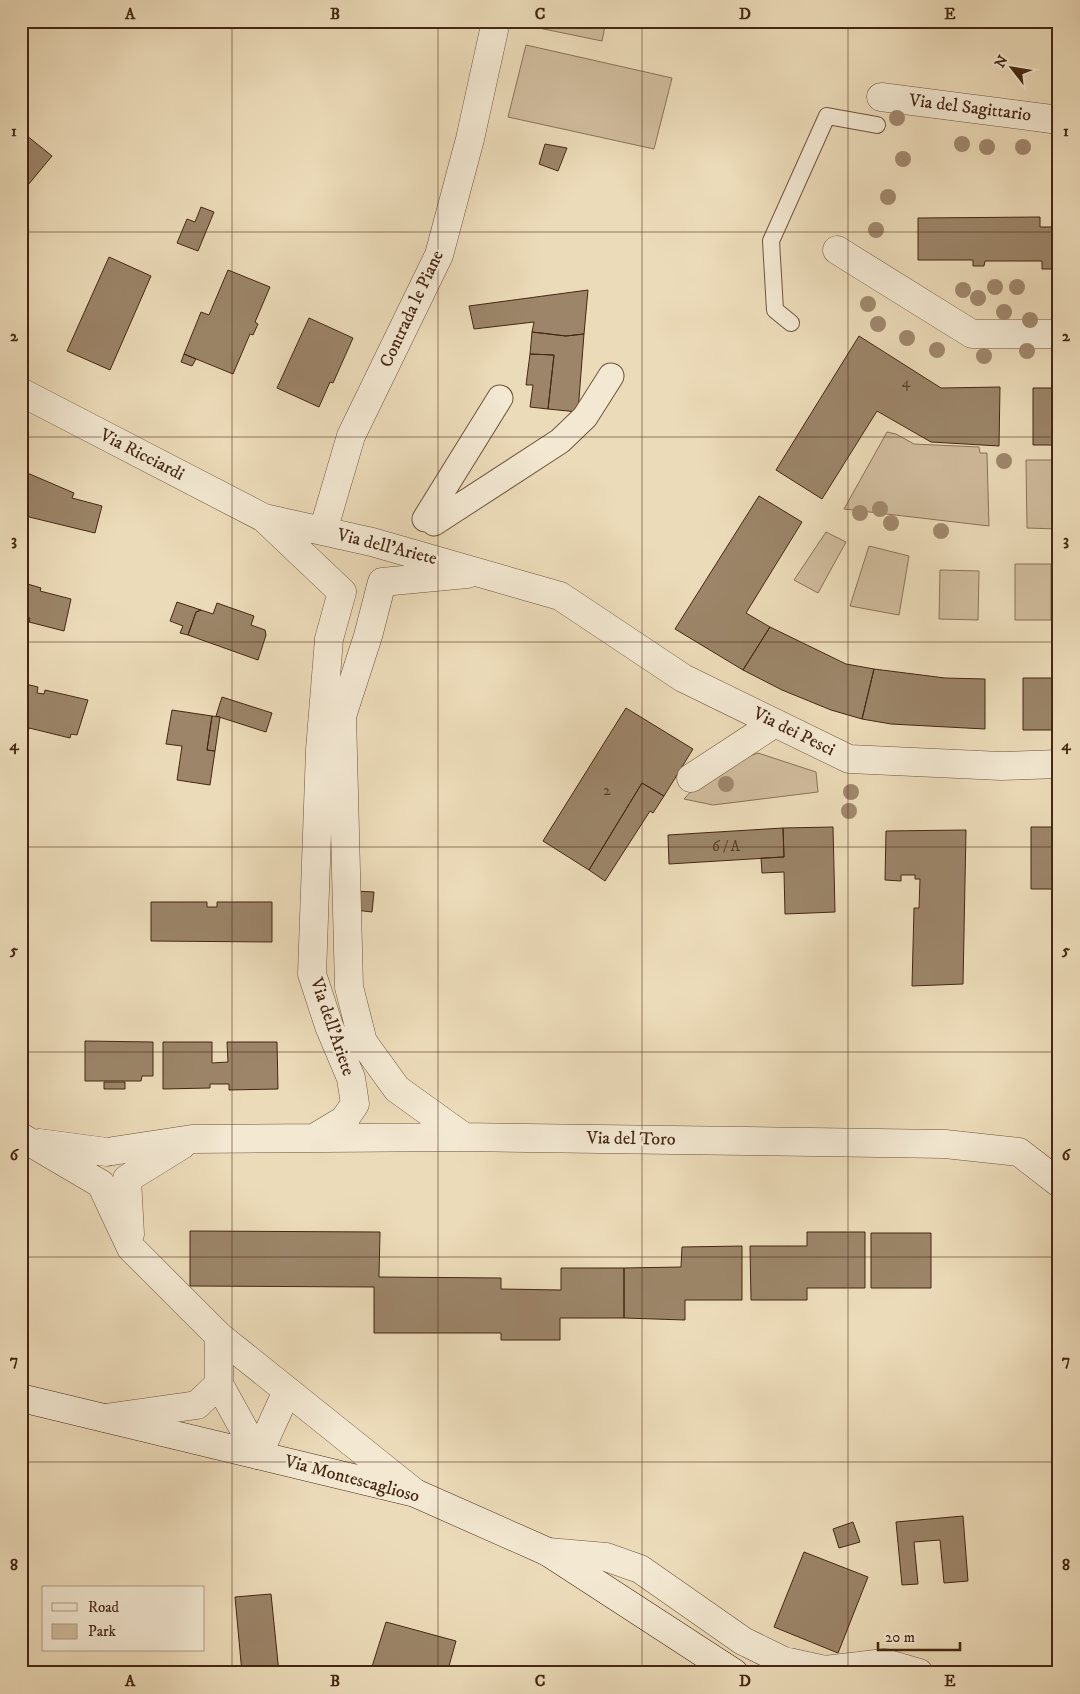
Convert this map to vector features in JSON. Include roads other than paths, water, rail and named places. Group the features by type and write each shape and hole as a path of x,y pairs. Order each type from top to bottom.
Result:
{"street":[{"name":"Contrada le Piane","path":"324,532 352,436 439,255 470,139 496,21"},
{"name":"Via del Sagittario","path":"881,97 1059,120"},
{"path":"837,250 972,334 1059,334"},
{"path":"500,398 430,521 560,441 585,417 611,376"},
{"name":"Via Ricciardi","path":"21,392 264,518"},
{"name":"Via dell'Ariete","path":"264,518 372,542 483,573"},
{"path":"264,518 342,592 358,596 364,595 382,582 385,560 378,547 372,542 350,539 332,552 329,574 342,592"},
{"name":"Via dell'Ariete","path":"464,1137 397,1089 363,1042 349,987 342,716 368,636 382,582 483,573"},
{"name":"Via dei Pesci","path":"483,573 560,596 683,678 849,759 1001,766 1059,764"},
{"name":"Via dell'Ariete","path":"314,1138 344,1120 355,1104 351,1078 329,1026 312,974 320,750 329,639 342,592"},
{"path":"691,778 775,723"},
{"name":"Via del Toro","path":"24,1139 110,1152 192,1139 464,1137 945,1144 1019,1152 1059,1182"},
{"path":"24,1139 100,1184 118,1187 127,1179 192,1139"},
{"path":"131,1248 127,1179 130,1167 124,1156 110,1152 97,1158 93,1169 94,1175 131,1248 219,1336 415,1493"},
{"path":"219,1336 219,1384 258,1455"},
{"path":"105,1418 197,1405 219,1384"},
{"path":"258,1455 287,1391"},
{"name":"Via Montescaglioso","path":"21,1398 415,1493 548,1552 734,1673"},
{"path":"548,1552 606,1557 640,1569 743,1641 784,1661 825,1670 885,1663 919,1673"}],"lane":[{"path":"791,323 775,310 771,241 827,116 876,124"}]}
